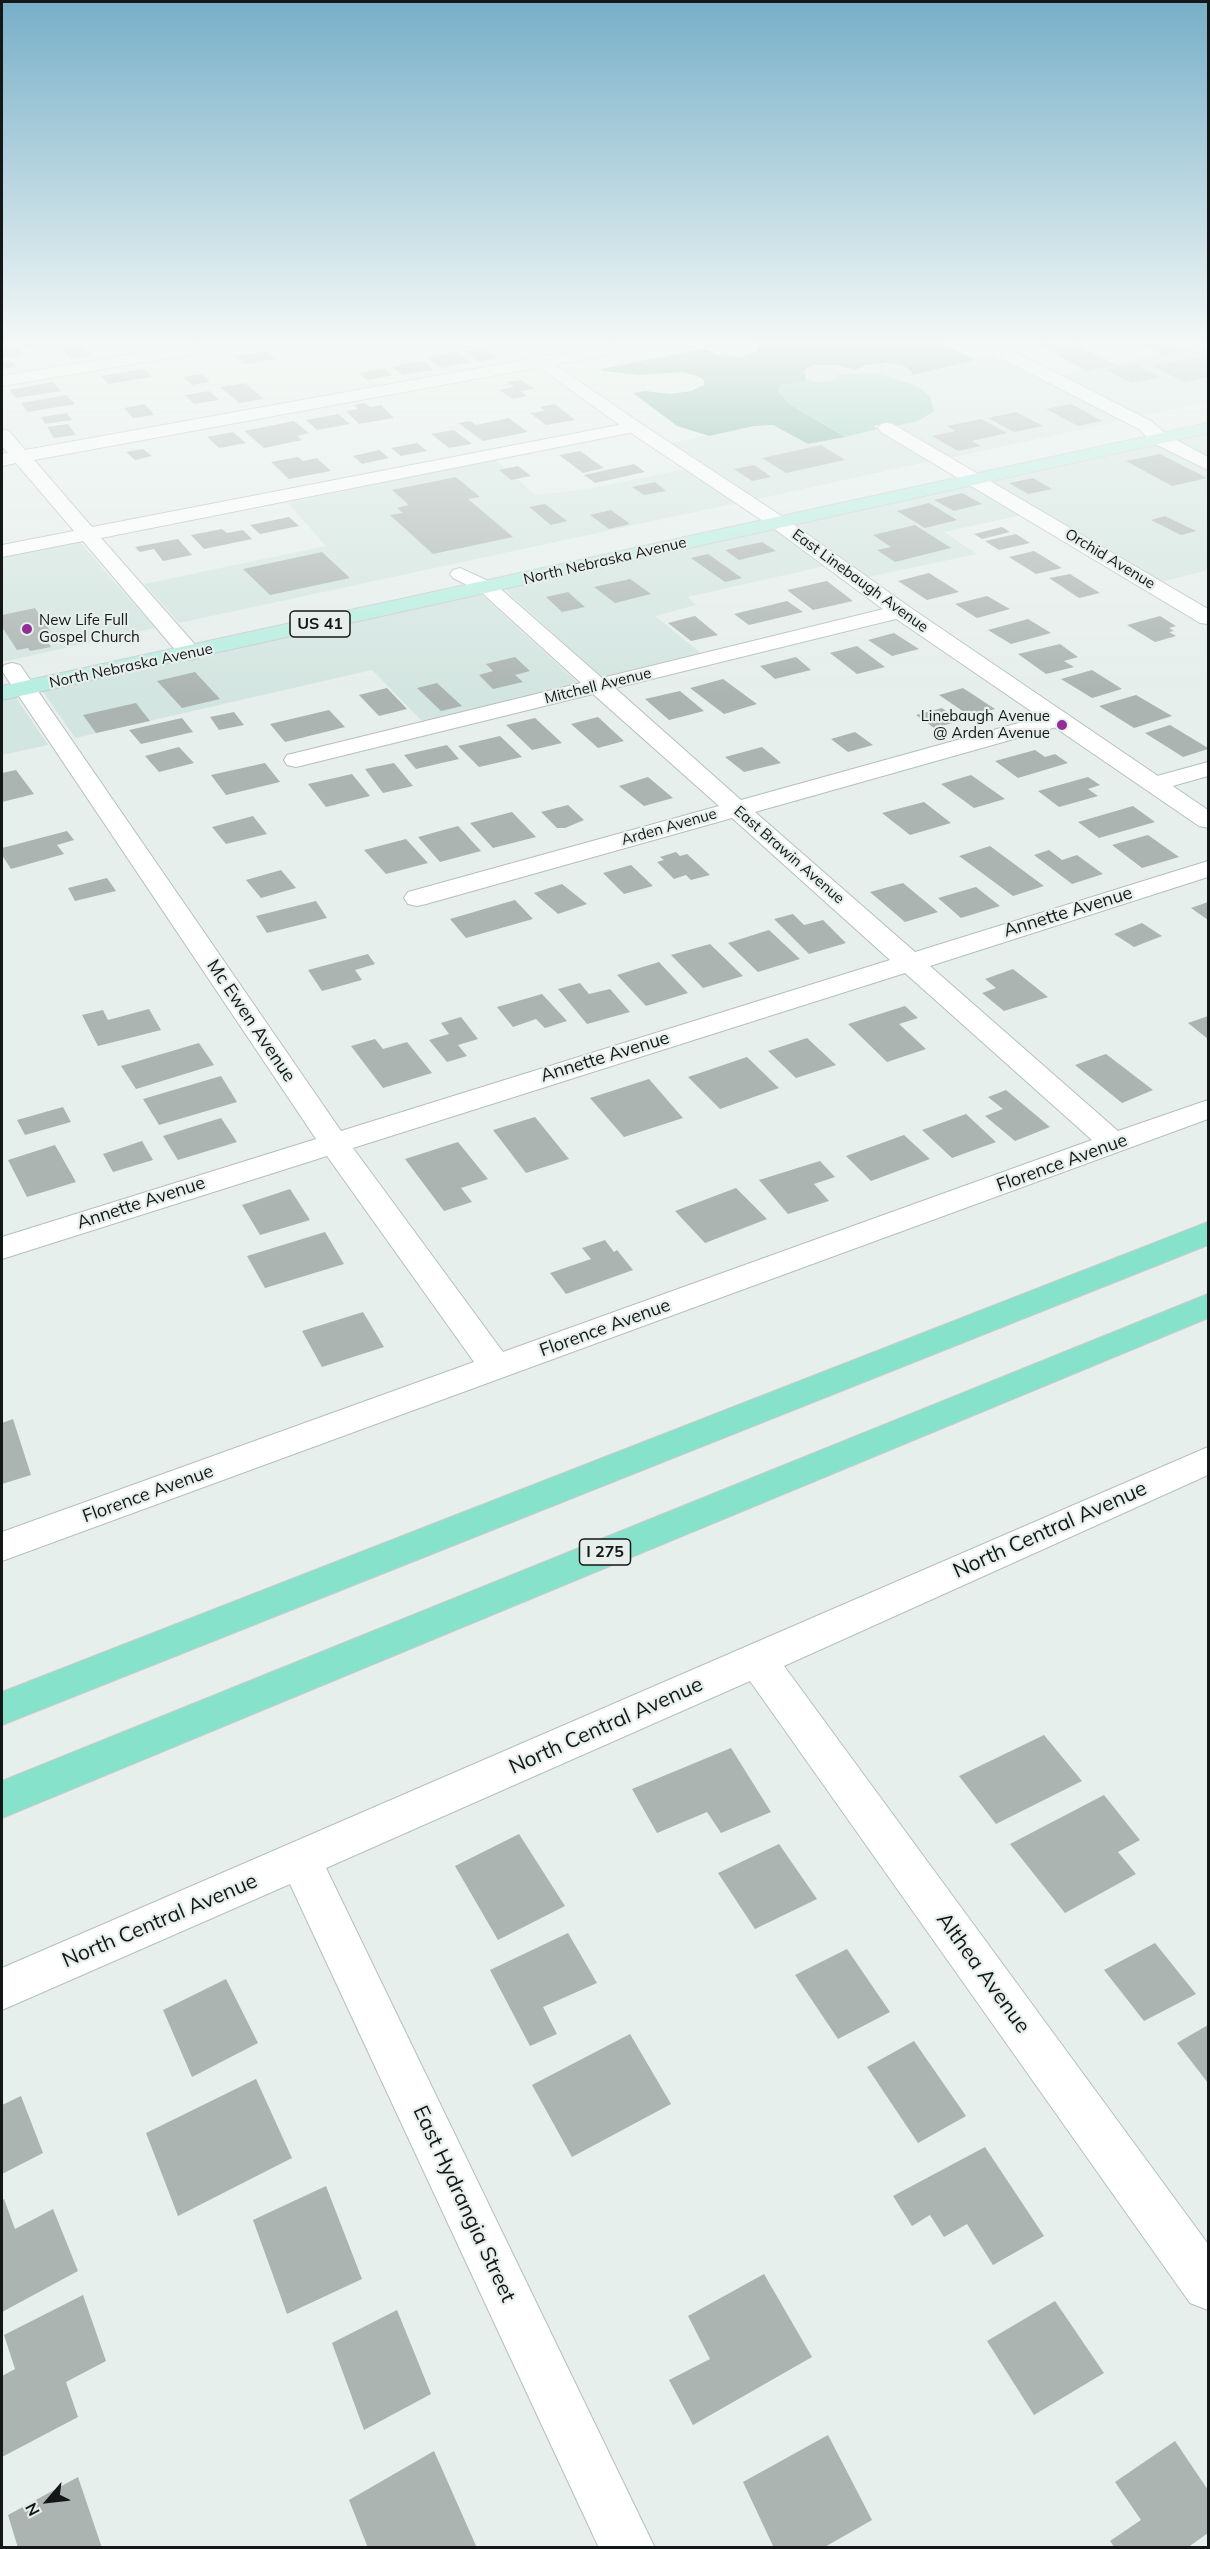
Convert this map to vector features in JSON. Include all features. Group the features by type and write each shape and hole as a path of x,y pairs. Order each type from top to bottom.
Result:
{"highway":[{"path":"2,1709 1209,1233"},
{"name":"I 275","path":"2,1800 1209,1305"}],"main road":[{"name":"North Nebraska Avenue","path":"10,681 175,635 976,461"},
{"name":"North Nebraska Avenue","path":"10,681 190,653 1061,461"}],"street":[{"path":"14,461 87,535 190,653"},
{"path":"2,551 462,461"},
{"name":"East Linebaugh Avenue","path":"686,461 779,523 900,611 1209,821"},
{"name":"Orchid Avenue","path":"943,461 1209,618"},
{"name":"East Brawin Avenue","path":"460,573 488,588 1114,1144"},
{"name":"Mitchell Avenue","path":"296,760 900,611"},
{"name":"Mc Ewen Avenue","path":"10,681 333,1142 496,1368"},
{"name":"Arden Avenue","path":"417,898 1059,719"},
{"path":"1155,784 1209,769"},
{"name":"Annette Avenue","path":"2,1248 1209,868"},
{"name":"Florence Avenue","path":"2,1547 1209,1109"},
{"name":"North Central Avenue","path":"2,1989 1209,1460"},
{"name":"Althea Avenue","path":"757,1660 1209,2285"},
{"name":"East Hydrangia Street","path":"300,1860 628,2547"}],"shaded area":[{"path":"486,461 497,461 535,495 587,489 685,469 737,503 179,623 144,584 326,546 288,503"},
{"path":"699,461 932,461 757,499"},
{"path":"1080,461 1189,461 1208,471 1208,570 1161,582 990,481"},
{"path":"971,485 1022,515 944,532 977,554 868,577 794,524"},
{"path":"774,529 825,566 688,597 696,605 655,616 702,654 603,678 504,589"},
{"path":"79,541 155,628 2,662 2,555"},
{"path":"481,594 579,684 423,722 372,670 75,738 42,690"},
{"path":"15,696 48,745 2,755 2,699"}],"building":[{"path":"320,461 331,471 289,479 271,462"},
{"path":"359,461 376,461 362,464"},
{"path":"567,461 594,461 604,468 583,473"},
{"path":"767,461 841,461 786,473"},
{"path":"1126,461 1174,461 1207,478 1172,486"},
{"path":"634,464 645,472 595,483 584,475"},
{"path":"754,465 771,477 752,481 734,469"},
{"path":"518,466 531,476 511,480 499,470"},
{"path":"456,477 480,497 468,499 513,537 433,554 390,515 403,513 397,508 409,505 392,490"},
{"path":"1033,478 1052,489 1028,494 1009,483"},
{"path":"655,482 666,491 644,495 632,487"},
{"path":"962,493 982,504 954,511 934,500"},
{"path":"929,503 957,520 925,528 897,511"},
{"path":"545,504 567,521 551,525 529,507"},
{"path":"611,510 630,524 609,529 590,515"},
{"path":"1165,516 1196,531 1181,535 1151,520"},
{"path":"289,517 299,526 260,534 250,525"},
{"path":"915,525 951,548 895,562 877,550 891,547 873,535"},
{"path":"1002,527 1010,532 982,539 974,534"},
{"path":"222,529 227,533 243,530 252,539 204,549 191,535"},
{"path":"1016,534 1030,543 999,550 985,541"},
{"path":"178,539 192,555 163,561 154,549 140,552 135,547"},
{"path":"762,542 776,551 739,560 725,550"},
{"path":"1034,551 1062,568 1036,574 1009,557"},
{"path":"322,552 350,578 270,595 243,569"},
{"path":"708,554 742,578 725,582 691,558"},
{"path":"929,573 959,592 927,600 898,581"},
{"path":"1070,574 1100,593 1079,598 1049,578"},
{"path":"630,579 651,594 615,603 594,587"},
{"path":"827,581 853,601 813,610 787,590"},
{"path":"568,592 585,607 562,612 546,597"},
{"path":"987,596 1010,609 977,618 955,604"},
{"path":"787,601 803,612 749,625 734,614"},
{"path":"35,608 57,641 48,643 51,647 30,651 28,648 17,650 2,627 2,615"},
{"path":"695,616 718,635 691,641 668,623"},
{"path":"1160,616 1176,626 1169,628 1174,631 1169,632 1176,636 1155,642 1127,625"},
{"path":"1028,619 1051,633 1011,644 988,630"},
{"path":"894,633 919,649 892,656 868,640"},
{"path":"1060,644 1078,657 1064,661 1074,667 1046,674 1018,654"},
{"path":"857,646 885,667 857,674 830,653"},
{"path":"515,657 530,671 515,675 523,682 493,689 479,675 493,671 486,664"},
{"path":"796,657 811,670 775,679 760,666"},
{"path":"1092,670 1122,689 1092,698 1061,679"},
{"path":"195,672 220,699 182,708 157,681"},
{"path":"723,679 757,704 724,714 690,688"},
{"path":"437,683 462,706 441,711 417,688"},
{"path":"387,688 407,709 379,716 359,695"},
{"path":"963,688 995,709 970,716 939,695"},
{"path":"680,691 704,711 669,720 645,699"},
{"path":"1136,695 1172,716 1134,728 1099,706"},
{"path":"136,703 150,721 96,733 83,715"},
{"path":"942,708 960,721 934,728 916,715"},
{"path":"329,710 345,727 285,742 270,724"},
{"path":"234,712 244,725 219,730 210,717"},
{"path":"598,717 624,741 598,748 571,724"},
{"path":"182,718 193,732 141,744 129,730"},
{"path":"535,718 562,743 532,750 506,725"},
{"path":"1170,725 1208,749 1183,757 1145,733"},
{"path":"855,732 873,745 848,752 831,739"},
{"path":"500,736 522,757 479,767 458,746"},
{"path":"447,745 459,759 416,769 404,755"},
{"path":"179,747 194,763 159,772 145,756"},
{"path":"762,747 781,763 744,772 725,757"},
{"path":"1035,750 1045,757 1055,754 1068,763 1018,778 995,761"},
{"path":"265,763 280,782 226,795 211,775"},
{"path":"394,763 413,786 383,793 365,769"},
{"path":"16,770 34,794 2,802 2,773"},
{"path":"352,774 370,796 326,807 308,784"},
{"path":"971,775 1005,799 974,808 941,784"},
{"path":"648,777 673,798 644,806 619,786"},
{"path":"1088,777 1100,785 1088,789 1098,796 1059,807 1038,791"},
{"path":"924,802 951,823 910,835 882,813"},
{"path":"568,805 584,820 565,828 557,828 541,812"},
{"path":"1133,806 1155,822 1099,838 1078,822"},
{"path":"512,812 536,837 493,848 470,823"},
{"path":"253,816 267,834 226,844 212,827"},
{"path":"458,826 481,851 440,862 418,837"},
{"path":"67,831 74,840 57,845 64,854 11,869 2,855 2,848"},
{"path":"1148,835 1179,857 1142,868 1112,845"},
{"path":"406,839 428,863 386,874 364,850"},
{"path":"990,846 1044,886 1013,896 959,856"},
{"path":"1049,850 1062,860 1077,855 1103,874 1072,884 1034,855"},
{"path":"676,852 680,856 687,854 710,875 691,880 686,875 674,879 657,862 664,860 660,857"},
{"path":"631,865 653,886 624,894 603,873"},
{"path":"281,870 296,888 261,898 246,880"},
{"path":"107,878 116,891 75,901 68,888"},
{"path":"903,883 938,912 905,922 870,892"},
{"path":"562,884 587,904 558,914 534,893"},
{"path":"976,887 1000,906 961,918 938,898"},
{"path":"515,900 533,919 466,938 450,919"},
{"path":"316,901 327,918 267,933 256,916"},
{"path":"1208,902 1208,920 1191,908"},
{"path":"793,914 804,925 823,920 846,943 809,954 774,919"},
{"path":"1142,923 1162,936 1134,947 1114,934"},
{"path":"769,930 800,959 758,972 728,943"},
{"path":"710,944 743,976 703,988 671,955"},
{"path":"368,954 375,964 355,970 362,980 322,991 308,970"},
{"path":"659,962 688,993 646,1006 617,975"},
{"path":"1013,969 1048,997 1004,1011 982,993 996,988 985,979"},
{"path":"580,983 589,994 610,989 630,1012 587,1024 558,989"},
{"path":"542,994 567,1021 545,1028 536,1019 513,1027 497,1007"},
{"path":"905,1006 918,1018 899,1024 926,1049 887,1062 848,1024"},
{"path":"149,1009 161,1030 98,1046 82,1015 103,1010 108,1020"},
{"path":"1208,1016 1208,1039 1188,1023"},
{"path":"461,1017 478,1039 458,1045 467,1056 447,1062 429,1040 449,1034 441,1023"},
{"path":"807,1038 836,1065 796,1078 768,1051"},
{"path":"375,1039 383,1049 407,1042 432,1073 383,1088 351,1046"},
{"path":"199,1043 214,1065 136,1089 121,1066"},
{"path":"1106,1054 1153,1090 1122,1103 1075,1065"},
{"path":"747,1057 779,1088 720,1109 688,1077"},
{"path":"221,1076 237,1102 159,1125 143,1099"},
{"path":"649,1079 683,1118 624,1137 590,1098"},
{"path":"1006,1090 1050,1127 1015,1141 985,1116 1003,1109 988,1097"},
{"path":"63,1107 71,1122 25,1135 17,1120"},
{"path":"966,1114 996,1142 952,1158 922,1130"},
{"path":"535,1117 569,1159 526,1173 493,1130"},
{"path":"221,1118 237,1142 178,1160 163,1136"},
{"path":"904,1135 930,1159 871,1181 846,1156"},
{"path":"142,1141 153,1160 113,1172 103,1154"},
{"path":"458,1142 488,1179 461,1188 472,1202 444,1211 405,1159"},
{"path":"55,1145 76,1182 27,1197 8,1160"},
{"path":"820,1161 835,1177 814,1184 829,1201 788,1214 759,1180"},
{"path":"736,1188 767,1219 705,1243 675,1211"},
{"path":"290,1189 310,1220 260,1235 242,1205"},
{"path":"325,1232 344,1264 265,1288 247,1256"},
{"path":"605,1240 614,1252 617,1250 633,1270 566,1294 550,1273 591,1259 582,1248"},
{"path":"363,1312 384,1347 322,1367 302,1331"},
{"path":"13,1419 31,1475 2,1484 2,1423"},
{"path":"1044,1735 1082,1781 996,1824 959,1776"},
{"path":"731,1748 771,1812 721,1833 707,1812 657,1833 632,1789"},
{"path":"1104,1795 1140,1840 1118,1852 1136,1874 1065,1913 1010,1844"},
{"path":"519,1834 565,1906 498,1940 455,1866"},
{"path":"779,1844 817,1899 755,1929 718,1873"},
{"path":"568,1933 597,1983 543,2007 557,2034 530,2046 490,1970"},
{"path":"1155,1943 1196,1994 1144,2021 1104,1970"},
{"path":"847,1949 890,2012 838,2039 795,1975"},
{"path":"226,1979 258,2043 192,2077 163,2010"},
{"path":"1208,2025 1208,2083 1177,2043"},
{"path":"630,2034 671,2104 572,2157 532,2085"},
{"path":"914,2041 966,2116 918,2143 867,2067"},
{"path":"256,2079 292,2158 178,2216 146,2133"},
{"path":"21,2096 43,2153 2,2174 2,2105"},
{"path":"985,2147 1044,2236 993,2265 967,2224 944,2237 930,2215 912,2226 893,2196"},
{"path":"326,2186 362,2279 287,2314 253,2220"},
{"path":"4,2199 15,2229 53,2209 78,2271 2,2312 2,2200"},
{"path":"764,2274 812,2357 693,2425 669,2380 710,2359 688,2316"},
{"path":"83,2295 106,2361 66,2382 78,2417 2,2457 2,2376 15,2369 4,2335"},
{"path":"1055,2301 1104,2373 1034,2415 987,2341"},
{"path":"397,2310 431,2394 364,2430 332,2343"},
{"path":"828,2435 872,2520 823,2548 774,2548 743,2482"},
{"path":"1175,2441 1208,2490 1208,2533 1187,2548 1115,2548 1110,2541 1141,2520 1115,2482"},
{"path":"434,2451 477,2548 368,2548 349,2500"},
{"path":"78,2477 102,2548 18,2548 8,2515"}],"place":[{"name":"New Life Full Gospel Church","path":"27,629"},
{"name":"Linebaugh Avenue @ Arden Avenue","path":"1062,725"}]}
